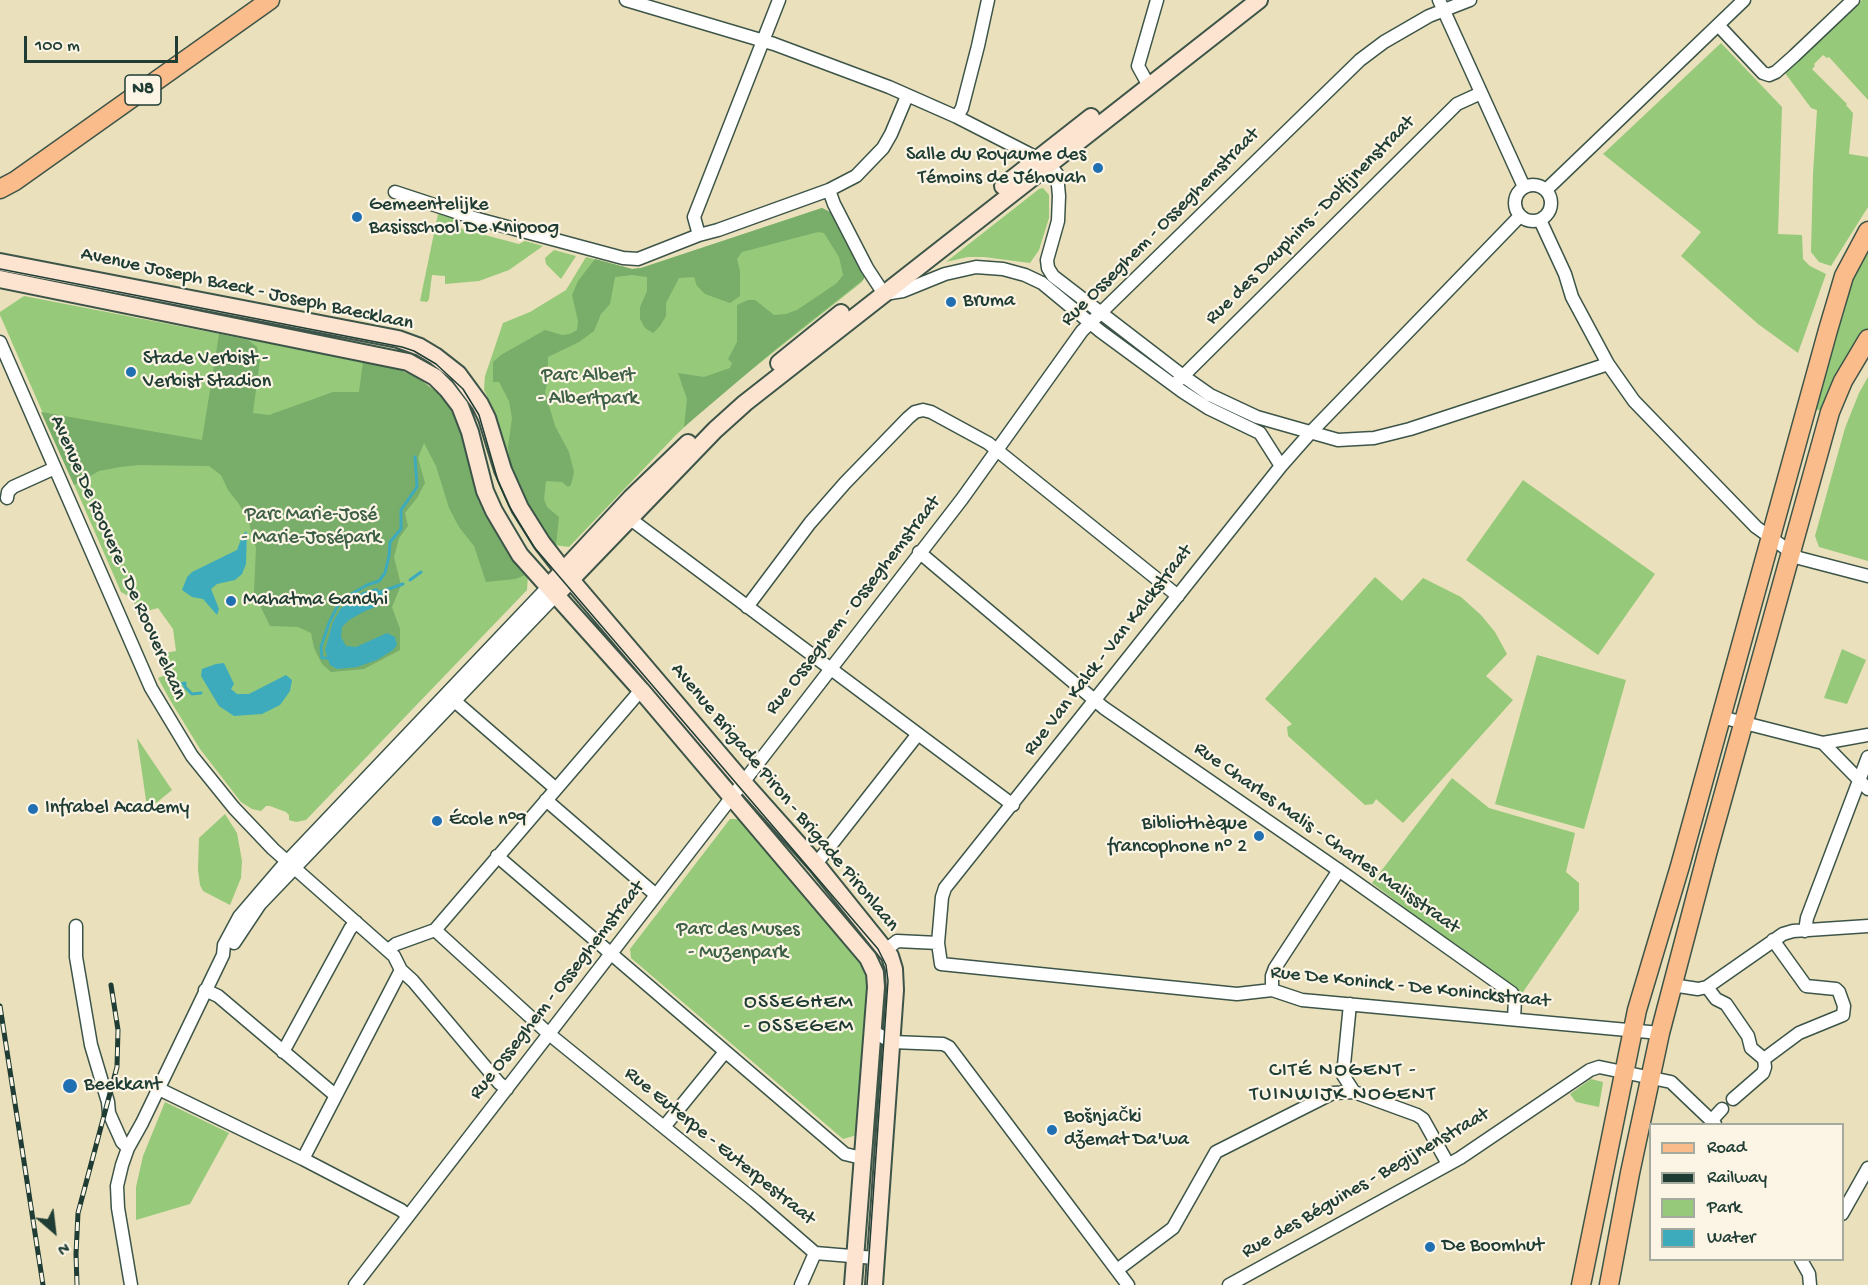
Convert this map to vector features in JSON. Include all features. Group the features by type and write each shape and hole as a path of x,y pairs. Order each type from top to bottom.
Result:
{"main road":[{"name":"N8","path":"0,195 8,185 270,0"},
{"path":"1581,1285 1633,1031 1840,288 1868,231"},
{"path":"1609,1285 1660,1033 1743,723 1830,412 1843,381 1868,339"}],"street":[{"path":"627,0 763,41 889,87 1022,148 1043,161 1057,174 1059,207 1047,260 1048,268 1053,276 1100,313 1208,408 1260,433 1281,466"},
{"path":"699,235 694,217 779,0"},
{"path":"957,117 962,108 988,0"},
{"path":"1146,81 1138,66 1157,0"},
{"path":"1146,81 1241,0"},
{"path":"131,1285 121,1228 117,1186 128,1148 223,955 224,945 239,917 254,898 291,864 624,515 784,365 1146,81 1259,0"},
{"name":"Rue Osseghem - Osseghemstraat","path":"355,1285 831,669 997,450 1082,331 1360,60 1441,5 1470,0"},
{"path":"1546,190 1744,0"},
{"path":"1718,25 1763,74 1769,75 1776,72 1794,56 1853,0"},
{"path":"1441,5 1524,187"},
{"name":"Rue des Dauphins - Dolfijnenstraat","path":"1179,381 1457,104 1481,93"},
{"path":"395,192 474,218 623,258 638,259 699,235 829,190 856,176 876,156 891,134 907,96"},
{"path":"1536,185 1546,190 1551,203 1550,210 1540,220 1530,221 1520,216 1516,211 1515,197 1524,187 1536,185"},
{"path":"829,190 867,268 881,290"},
{"name":"Rue Van Kalck - Van Kalckstraat","path":"938,943 942,897 945,888 1281,466 1311,432 1520,216"},
{"path":"1540,220 1565,274 1572,297 1587,321 1608,364 1634,401 1756,527 1798,558 1868,576"},
{"path":"1025,275 1035,272 1047,260"},
{"name":"Avenue Joseph Baeck - Joseph Baecklaan","path":"0,262 398,339 420,347 458,374 480,404 487,418 503,470 520,508 542,543 567,575"},
{"path":"881,290 903,291 945,274 976,267 1003,269 1025,275 1042,283 1090,323 1179,381 1257,417 1338,440 1351,441 1387,436 1608,364"},
{"name":"Avenue Joseph Baeck - Joseph Baecklaan","path":"0,279 401,360 435,377 460,406 470,432 485,491 494,511 520,555 553,590"},
{"name":"Avenue De Roovere - De Rooverelaan","path":"0,342 130,644 161,708 192,756 234,808 291,864 394,956 401,970 413,981 499,1083 507,1089"},
{"path":"747,607 810,523 845,483 915,412 923,410 931,412 997,450 1178,597"},
{"path":"7,498 13,486 55,468"},
{"path":"624,515 1013,805"},
{"name":"Rue Charles Malis - Charles Malisstraat","path":"919,552 1095,701 1512,993 1515,999 1514,1019"},
{"name":"Avenue Brigade Piron - Brigade Pironlaan","path":"567,575 816,864 888,953 894,969 895,990 874,1285"},
{"name":"Avenue Brigade Piron - Brigade Pironlaan","path":"553,590 641,690 868,958 875,973"},
{"path":"388,950 396,944 435,930 641,690"},
{"path":"451,698 555,788"},
{"path":"1721,717 1823,743 1868,735"},
{"path":"816,864 918,734"},
{"path":"1823,743 1868,789"},
{"path":"1805,931 1868,757"},
{"path":"546,800 656,895"},
{"path":"497,856 845,1154 862,1158"},
{"path":"1272,990 1272,976 1275,968 1339,870"},
{"path":"283,1052 350,929 356,922"},
{"path":"76,926 76,957 91,1045 112,1124 128,1148"},
{"path":"1672,985 1698,989 1707,987 1783,934 1868,926"},
{"name":"Rue Euterpe - Euterpestraat","path":"435,930 549,1034 815,1253 875,1258"},
{"path":"1764,1059 1799,1033 1844,1015 1844,1006 1839,992 1836,989 1806,986 1773,940"},
{"path":"853,1285 876,987 875,973 897,941 938,943"},
{"name":"Rue De Koninck - De Koninckstraat","path":"938,943 941,964 1237,994 1272,990 1302,1000 1660,1033"},
{"path":"303,1159 401,970"},
{"path":"1707,987 1716,999 1726,1004 1748,1036 1751,1048 1764,1059 1766,1067 1733,1099"},
{"path":"205,990 218,996 335,1095"},
{"path":"1333,1093 1343,1075 1350,1004"},
{"path":"872,1031 892,1042 943,1044 949,1047 1128,1285"},
{"path":"664,1127 725,1052"},
{"name":"Rue des Béguines - Begijnenstraat","path":"1229,1285 1460,1158 1590,1070 1599,1067 1671,1082 1713,1123"},
{"path":"1343,1075 1354,1092"},
{"path":"159,1089 303,1159 408,1216"},
{"path":"1117,1270 1173,1228 1216,1152 1333,1093 1354,1092 1417,1115 1423,1119 1448,1164"},
{"path":"1713,1123 1722,1110"},
{"path":"1844,1210 1868,1168"},
{"path":"801,1285 815,1253"},
{"path":"1805,1261 1810,1285"}],"green space":[{"path":"1862,0 1868,0 1868,100 1829,57 1823,55 1812,69 1853,113 1849,154 1868,157 1868,207 1831,266 1819,262 1811,252 1817,110 1811,108 1785,73"},
{"path":"1721,43 1782,107 1778,234 1802,235 1803,259 1810,266 1826,274 1798,353 1758,324 1681,256 1701,232 1603,154"},
{"path":"1043,188 1049,195 1049,218 1039,250 1030,263 984,257 968,257 946,262 1039,189"},
{"name":"Parc Albert - Albertpark","path":"822,208 830,212 840,227 864,276 862,282 712,401 676,435 569,547 553,545 511,468 495,412 484,390 485,376 503,323 530,312 566,290 586,257 632,269 641,268"},
{"path":"822,208 830,212 840,227 864,272 864,279 777,348 684,427 687,399 678,373 704,377 730,368 732,363 728,359 737,342 737,305 748,300 755,300 774,315 786,314 797,310 837,283 843,275 839,257 824,233 818,232 742,252 737,259 740,271 740,296 730,303 705,294 697,286 694,277 679,278 666,303 666,316 653,333 645,328 640,319 640,307 647,291 647,277 632,275 615,277 610,304 601,314 594,331 579,342 548,357 548,380 545,392 555,426 569,452 574,472 571,485 568,487 562,482 546,481 544,499 547,507 559,517 556,545 553,545 529,508 511,468 508,447 512,418 509,401 499,382 493,382 493,362 545,330 562,335 577,330 578,321 572,295 578,281 595,259 632,269 641,268"},
{"path":"438,214 453,218 462,229 519,244 525,241 543,246 509,270 479,281 445,284 445,276 432,275 429,299 427,302 420,301"},
{"path":"1868,239 1868,332 1825,411 1812,409 1847,284"},
{"path":"554,250 576,256 561,279 546,264 545,258"},
{"name":"Parc Marie-José - Marie-Josépark","path":"24,296 396,368 417,378 438,393 528,574 527,590 306,820 296,822 289,820 286,812 270,806 266,806 261,811 252,809 241,802 200,749 158,678 165,675 159,654 176,651 173,629 158,608 147,611 148,614 143,617 130,597 121,592 0,315 0,312"},
{"path":"219,334 248,340 257,347 260,359 253,413 269,415 333,392 359,392 363,362 396,368 418,378 438,393 456,416 528,574 515,579 486,582 474,546 459,527 449,508 436,466 424,443 418,458 425,483 405,513 408,526 399,538 394,557 401,585 392,607 400,629 400,650 364,669 331,672 322,664 314,648 311,633 298,627 270,626 254,593 256,548 249,523 221,475 209,466 120,467 99,471 74,485 41,412 202,440"},
{"path":"1868,377 1868,561 1819,547 1815,536 1845,428"},
{"path":"1523,480 1655,574 1598,655 1466,560"},
{"path":"1375,577 1402,601 1423,578 1461,597 1481,615 1495,632 1507,654 1486,676 1513,700 1403,823 1376,799 1373,804 1365,805 1288,736 1287,727 1292,724 1265,699"},
{"path":"1842,649 1866,660 1847,704 1824,698"},
{"path":"1537,655 1626,680 1584,829 1495,804"},
{"path":"137,738 172,790 149,809 147,807"},
{"path":"1452,778 1489,808 1575,833 1566,872 1579,883 1579,910 1521,995 1372,883"},
{"path":"225,814 237,833 242,861 241,878 230,905 203,891 198,870 199,838"},
{"name":"Parc des Muses - Muzenpark","path":"730,819 738,819 867,969 869,975 857,1135 843,1139 631,958 630,949"},
{"path":"1591,1079 1603,1082 1599,1107 1576,1102 1570,1094"},
{"path":"165,1102 229,1133 190,1204 136,1220 136,1187 143,1156"}],"water":[{"path":"247,531 246,564 242,574 235,580 217,584 211,589 219,609 217,615 203,599 192,597 182,590 187,577 192,572 237,550 243,534"},
{"path":"377,588 384,596 381,605 349,620 342,627 341,637 346,646 356,647 387,633 395,637 397,645 377,660 357,667 337,669 330,665 325,650 333,622 341,608 363,592"},
{"path":"224,663 234,684 231,689 237,694 249,694 286,675 292,680 290,691 280,705 262,714 234,716 219,706 201,676 202,669"}],"waterway":[{"path":"327,658 322,658 321,647 337,607 343,599 379,581 385,573 390,542 401,529 401,510 417,487 415,457"},
{"path":"410,580 421,572"},
{"path":"380,592 403,584"},
{"path":"181,684 185,683 185,687 192,694 201,693"},
{"path":"171,689 177,684"}],"tram line":[{"path":"0,269 402,347 436,364 463,389 479,415 498,481 509,506 534,547 878,949 886,965 888,981 867,1285"}],"railway":[{"path":"77,1285 78,1213 117,1067 118,1030 111,985"},
{"path":"0,1006 43,1285"}],"place":[{"name":"Salle du Royaume des Témoins de Jéhovah","path":"1098,168"},
{"name":"Gemeentelijke Basisschool De Knipoog","path":"357,217"},
{"name":"Bruma","path":"951,302"},
{"name":"Stade Verbist - Verbist Stadion","path":"131,372"},
{"name":"Mahatma Gandhi","path":"231,601"},
{"name":"Infrabel Academy","path":"33,809"},
{"name":"École n°9","path":"437,821"},
{"name":"Bibliothèque francophone n° 2","path":"1259,836"},
{"name":"Beekkant","path":"70,1086"},
{"name":"Bošnjački džemat Da'wa","path":"1052,1130"},
{"name":"De Boomhut","path":"1430,1247"}],"district":[{"name":"OSSEGHEM - OSSEGEM","path":"799,1016"},
{"name":"CITÉ NOGENT - TUINWIJK NOGENT","path":"1343,1084"}]}
